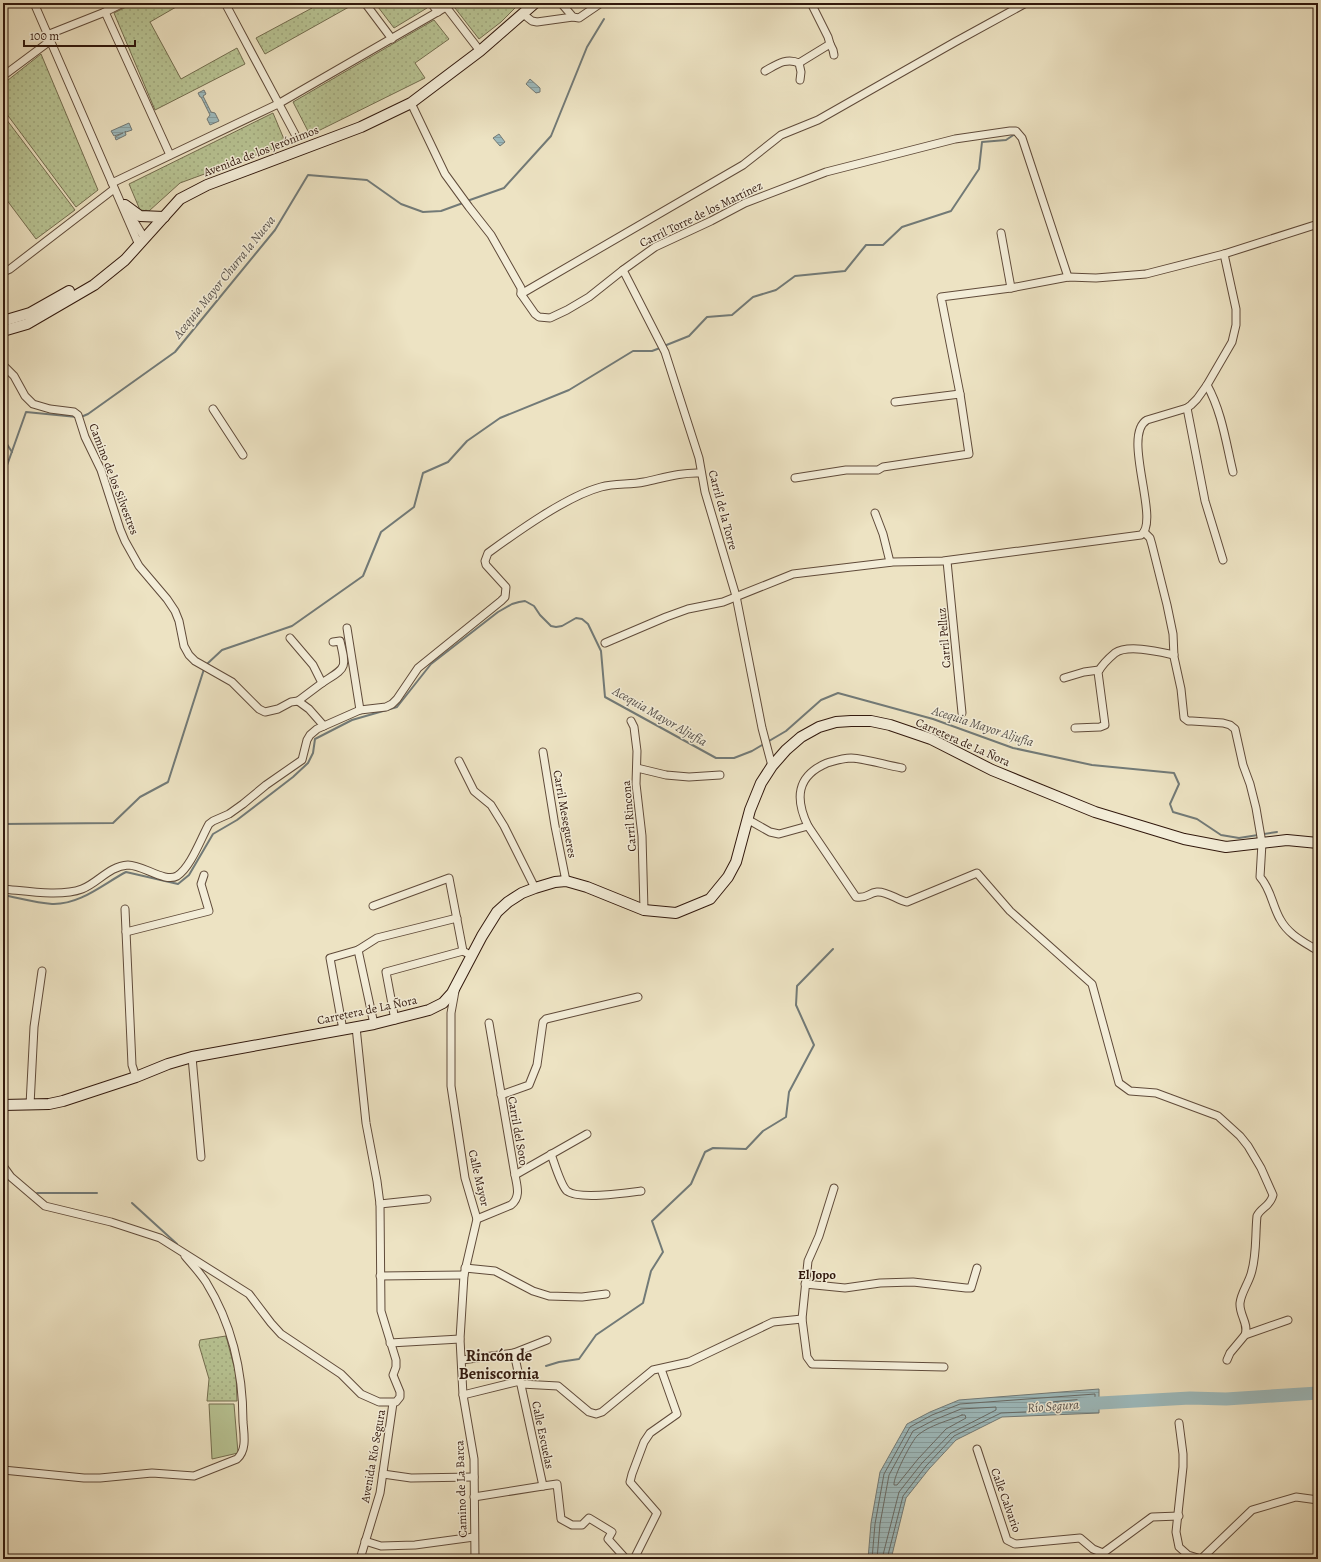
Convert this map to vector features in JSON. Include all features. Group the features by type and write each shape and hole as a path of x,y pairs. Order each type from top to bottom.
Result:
{"main road":[{"name":"Avenida de los Jerónimos","path":"3,332 27,324 94,285 120,264 142,242 180,199 207,184 361,127 411,103 480,51 535,3"},
{"path":"121,202 140,216 164,217"},
{"path":"3,320 30,313 120,264"},
{"name":"Carretera de La Ñora","path":"3,1105 30,1105 63,1101 192,1057 395,1020 429,1010 447,999 459,981 467,953 482,936 497,912 508,902 522,893 534,888 566,880 588,887 644,910 676,913 710,899 728,877 736,862 748,819 761,782 772,766 786,750 801,737 836,722 871,721 890,725 931,739 992,770 1095,812 1184,839 1226,847 1260,837 1318,843"}],"street":[{"path":"34,3 113,186 142,242"},
{"path":"3,76 48,38 123,3"},
{"path":"225,3 296,136"},
{"path":"365,3 392,39"},
{"path":"431,3 438,12"},
{"path":"561,3 573,17"},
{"path":"811,3 834,50 834,55"},
{"path":"521,294 743,165 781,134 818,120 1026,3"},
{"path":"3,272 10,269 113,186 170,155 278,104 438,12 448,4 480,51"},
{"path":"523,14 532,21 537,22 573,17 580,18 599,4"},
{"path":"105,12 170,155"},
{"path":"799,63 830,44"},
{"path":"765,71 784,60 793,60 799,63"},
{"path":"799,63 801,72 800,80"},
{"name":"Carril Torre de los Martínez","path":"411,103 445,174 491,235 521,288 521,294 535,314 539,317 550,318 568,310 589,297 655,247 711,221 745,202 813,176 955,139 988,133 1016,131 1022,138 1068,277"},
{"path":"795,478 846,470 878,470 883,466 969,454 960,394 941,297 1011,288 1068,277 1096,278 1146,274 1224,254 1318,224"},
{"path":"1001,233 1011,288"},
{"path":"605,643 666,616 688,609 723,602 793,574 890,562 947,561 1136,537 1144,532 1147,518 1138,452 1138,432 1142,422 1187,408 1197,399 1227,351 1235,333 1236,309 1224,254"},
{"name":"Carril de la Torre","path":"623,270 665,352 699,458 705,492 736,596 762,728 772,766"},
{"name":"Camino de los Silvestres","path":"3,365 14,376 25,396 33,404 50,409 74,412 79,417 85,437 103,474 125,541 139,566 167,599 175,612 179,621 184,646 189,655 195,661 232,682 265,712 278,709 291,702 298,701"},
{"path":"1207,385 1219,413 1233,472"},
{"path":"895,402 960,394"},
{"path":"1187,408 1205,501 1223,560"},
{"path":"213,409 243,455"},
{"path":"3,889 70,893 83,889 116,867 128,865 144,868 168,878 178,875 192,857 209,824 229,814 266,784 302,760 310,734 360,710 386,707 392,704 398,699 418,668 505,596 506,587 486,565 485,561 488,553 553,509 580,495 600,487 613,484 638,483 681,474 701,473"},
{"path":"875,513 883,534 890,562"},
{"path":"1144,532 1150,538 1167,605 1174,655 1186,720 1223,723 1230,725 1235,729 1243,765 1253,795 1260,837 1260,877 1266,884 1280,919 1291,934 1315,949"},
{"name":"Carril Pelluz","path":"947,561 962,713"},
{"path":"347,628 360,710"},
{"path":"290,638 313,665 322,683"},
{"path":"324,726 309,709 298,701 341,670 344,660 340,641 333,642"},
{"path":"1064,678 1099,670 1116,653 1122,650 1146,650 1174,655"},
{"path":"1075,728 1100,728 1105,725 1098,675 1099,670"},
{"name":"Carril Rincona","path":"631,721 634,727 637,751 636,784 644,866 644,910"},
{"name":"Carril Mesegueres","path":"543,752 555,826 566,880"},
{"path":"902,768 850,758 834,761 812,771 804,780 801,790 802,813 808,826 856,897 864,898 877,892 907,902 977,873 1010,911 1092,984 1120,1083 1130,1091 1156,1093 1218,1116 1240,1136 1258,1162 1273,1195 1269,1205 1258,1213 1257,1216 1255,1254 1251,1274 1240,1302 1242,1314 1247,1326 1245,1335 1230,1353 1227,1360"},
{"path":"459,761 474,791 491,806 504,826 534,888"},
{"path":"637,768 666,775 689,777 720,774"},
{"path":"748,819 770,832 779,834 808,826"},
{"path":"126,932 209,911 201,884 204,875"},
{"path":"373,906 449,878 457,918 467,953 386,972 395,1020"},
{"path":"125,909 132,1065 136,1077"},
{"path":"343,1030 330,958 358,950 377,938 457,918"},
{"path":"358,950 374,1024"},
{"path":"30,1105 34,1027 42,971"},
{"name":"Calle Mayor","path":"459,981 452,1004 451,1013 451,1086 465,1178 477,1218 464,1272 460,1339 463,1395"},
{"path":"500,1095 529,1085 537,1065 543,1022 546,1018 638,997"},
{"path":"429,1010 445,1008 451,1013"},
{"name":"Carril del Soto","path":"477,1218 511,1205 515,1202 518,1191 500,1095 489,1023"},
{"path":"356,1027 366,1123 380,1204 381,1311 390,1343 460,1339"},
{"path":"192,1057 201,1157"},
{"path":"515,1175 587,1134"},
{"path":"551,1154 564,1187 571,1192 611,1196 641,1191"},
{"path":"3,1166 11,1177 45,1206 111,1222 160,1238 249,1294 281,1334 340,1374 361,1394 379,1402 393,1403"},
{"path":"834,1188 819,1236 808,1262 802,1319 807,1356 812,1364 944,1367"},
{"path":"380,1204 427,1199"},
{"path":"3,1470 84,1478 152,1473 194,1476 237,1459 242,1454 244,1446 243,1398 239,1370 232,1340 222,1313 206,1282 181,1252"},
{"path":"805,1284 845,1288 880,1283 913,1282 970,1288 977,1268"},
{"path":"380,1276 496,1271 533,1291 549,1296 582,1298 606,1294"},
{"path":"463,1395 520,1382 558,1386 589,1412 596,1414 602,1412 653,1370 689,1362 773,1322 802,1319"},
{"path":"1245,1335 1288,1320"},
{"path":"462,1360 514,1353 547,1340"},
{"name":"Avenida Río Segura","path":"360,1559 380,1493 393,1403 400,1397 400,1392 393,1378 396,1364 390,1343"},
{"name":"Calle Escuelas","path":"514,1353 543,1486 557,1484 561,1519 572,1525 582,1525 589,1518 612,1532 608,1539 626,1559"},
{"path":"634,1559 657,1512 630,1482 632,1474 644,1442 650,1433 677,1414 661,1369"},
{"name":"Camino de La Barca","path":"463,1395 474,1459 475,1559"},
{"path":"1179,1422 1183,1454 1183,1468 1178,1503 1179,1516 1176,1532 1179,1547 1188,1556 1201,1559 1252,1510 1296,1497 1318,1500"},
{"name":"Calle Calvario","path":"977,1449 1007,1540 1015,1544 1080,1538 1093,1549 1103,1553 1152,1517 1179,1516"},
{"path":"383,1474 411,1478 474,1477"},
{"path":"474,1497 543,1486"},
{"path":"365,1541 381,1546 415,1545 474,1537"}],"green space":[{"path":"134,3 183,3 150,22 181,79 237,48 245,64 155,110 114,13"},
{"path":"310,3 356,3 265,54 256,38 312,8"},
{"path":"375,3 423,3 427,8 394,28"},
{"path":"461,3 520,3 501,22 479,39 455,8"},
{"path":"434,20 449,39 415,63 425,78 310,135 293,102"},
{"path":"41,54 98,190 76,207 3,109 3,84"},
{"path":"273,113 286,144 180,183 149,211 140,210 129,184"},
{"path":"3,115 75,210 36,239 3,195"},
{"path":"226,1336 236,1374 237,1401 207,1401 209,1379 199,1345 200,1340"},
{"path":"209,1404 234,1404 238,1453 212,1459"}],"water":[{"path":"530,79 540,88 540,92 536,93 526,84"},
{"path":"204,90 206,94 203,96 211,112 215,113 219,121 210,125 207,119 210,115 198,93"},
{"path":"129,123 132,130 125,131 126,135 116,140 115,137 123,133 114,136 111,131"},
{"path":"499,134 505,142 500,146 493,138"},
{"path":"1099,1389 1099,1413 1002,1417 956,1440 929,1469 906,1498 891,1559 868,1559 871,1523 880,1472 907,1424 930,1412 959,1400"}],"waterway":[{"name":"Acequia Mayor Churra la Nueva","path":"467,201 504,188 551,136 587,47 604,19"},
{"path":"664,346 689,336 707,317 732,315 753,297 776,290 795,276 845,271 866,245 883,245 902,227 951,211 979,169 982,142 1006,140 1015,134"},
{"name":"Acequia Mayor Churra la Nueva","path":"81,417 88,414 175,352 275,230 308,175 367,180 401,204 423,212 441,211 463,203"},
{"path":"207,664 222,650 292,626 363,576 381,532 414,507 423,473 448,462 467,441 500,418 569,390 633,351 652,351 660,348"},
{"name":"Acequia Mayor Churra la Nueva","path":"3,473 26,412 77,417"},
{"path":"3,438 12,452"},
{"name":"Acequia Mayor Aljufía","path":"3,895 40,903 62,903 72,901 91,893 126,872 178,884 189,875 213,834 237,820 293,777 308,763 313,753 315,739 352,720 397,707 431,664 498,612 512,604 525,601 534,606 540,615 551,626 562,626 576,618 582,619 588,624 601,651 605,697 716,758 734,758 752,751 786,731 821,700 838,693 933,719 1013,748 1092,765 1174,773 1179,784 1170,804 1173,812 1197,819 1221,835 1239,838 1277,832"},
{"path":"3,824 113,823 140,797 168,782 204,669"},
{"path":"546,1366 559,1362 579,1359 596,1335 643,1303 651,1271 663,1252 652,1221 691,1184 705,1152 713,1148 746,1149 763,1131 786,1117 789,1092 814,1045 796,1005 797,986 833,949"},
{"path":"37,1193 97,1193"},
{"path":"132,1203 177,1244"},
{"name":"Río Segura","path":"1082,1404 1190,1398 1226,1399 1318,1393"}],"district":[{"name":"El Jopo","path":"817,1274"},
{"name":"Rincón de Beniscornia","path":"499,1365"}]}
